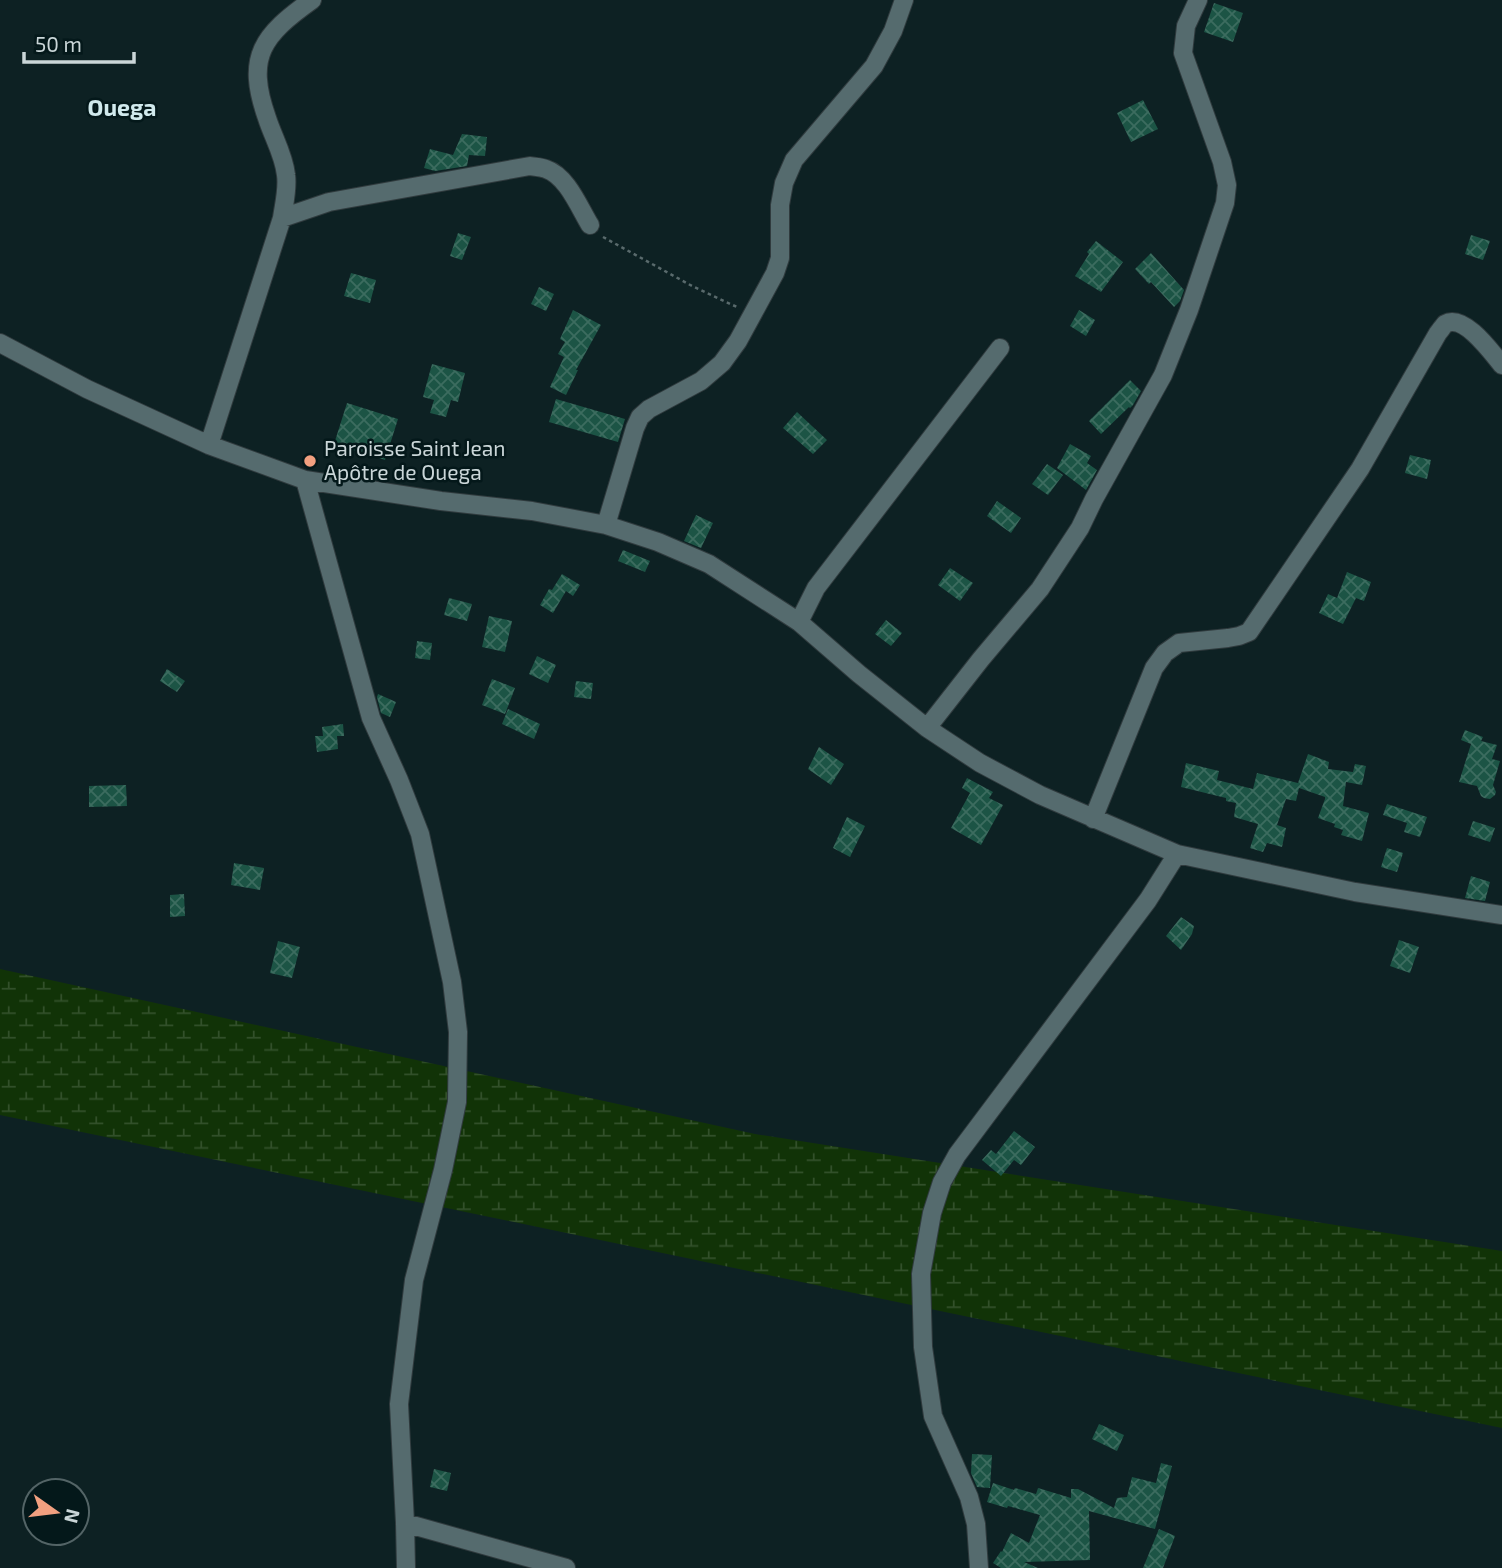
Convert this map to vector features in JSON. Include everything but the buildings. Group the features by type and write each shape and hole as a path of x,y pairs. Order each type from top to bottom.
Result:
{"street":[{"path":"209,445 282,218 286,177 284,162 266,116 258,83 258,65 264,46 275,30 312,0"},
{"path":"606,526 640,417 649,409 701,381 722,363 738,341 775,274 780,258 780,205 784,183 794,160 874,66 893,31 904,0"},
{"path":"927,728 1040,589 1065,553 1163,375 1189,310 1225,203 1227,185 1222,162 1183,53 1186,26 1198,0"},
{"path":"282,218 330,202 530,166 557,174 568,186 590,225"},
{"path":"1093,819 1154,668 1165,653 1179,643 1228,638 1249,632 1360,469 1445,324 1454,322 1473,331 1502,365"},
{"path":"0,343 87,389 209,445 305,480 441,501 532,511 606,526 658,542 709,564 799,622 927,728 980,763 1040,795 1177,854 1355,892 1502,915"},
{"path":"799,622 816,588 1000,348"},
{"path":"305,480 371,718 399,780 419,834 452,982 458,1032 457,1102 443,1170 414,1280 399,1404 406,1568"},
{"path":"979,1568 976,1524 969,1497 933,1416 923,1347 921,1274 932,1213 942,1182 957,1155 1149,900 1177,854"},
{"path":"405,1523 566,1568"}],"path":[{"path":"590,225 603,237 634,255 752,314"}],"green space":[{"path":"0,969 755,1134 1502,1251 1502,1428 0,1115"}],"place":[{"name":"Paroisse Saint Jean Apôtre de Ouega","path":"310,461"}],"district":[{"name":"Ouega","path":"122,108"}]}
